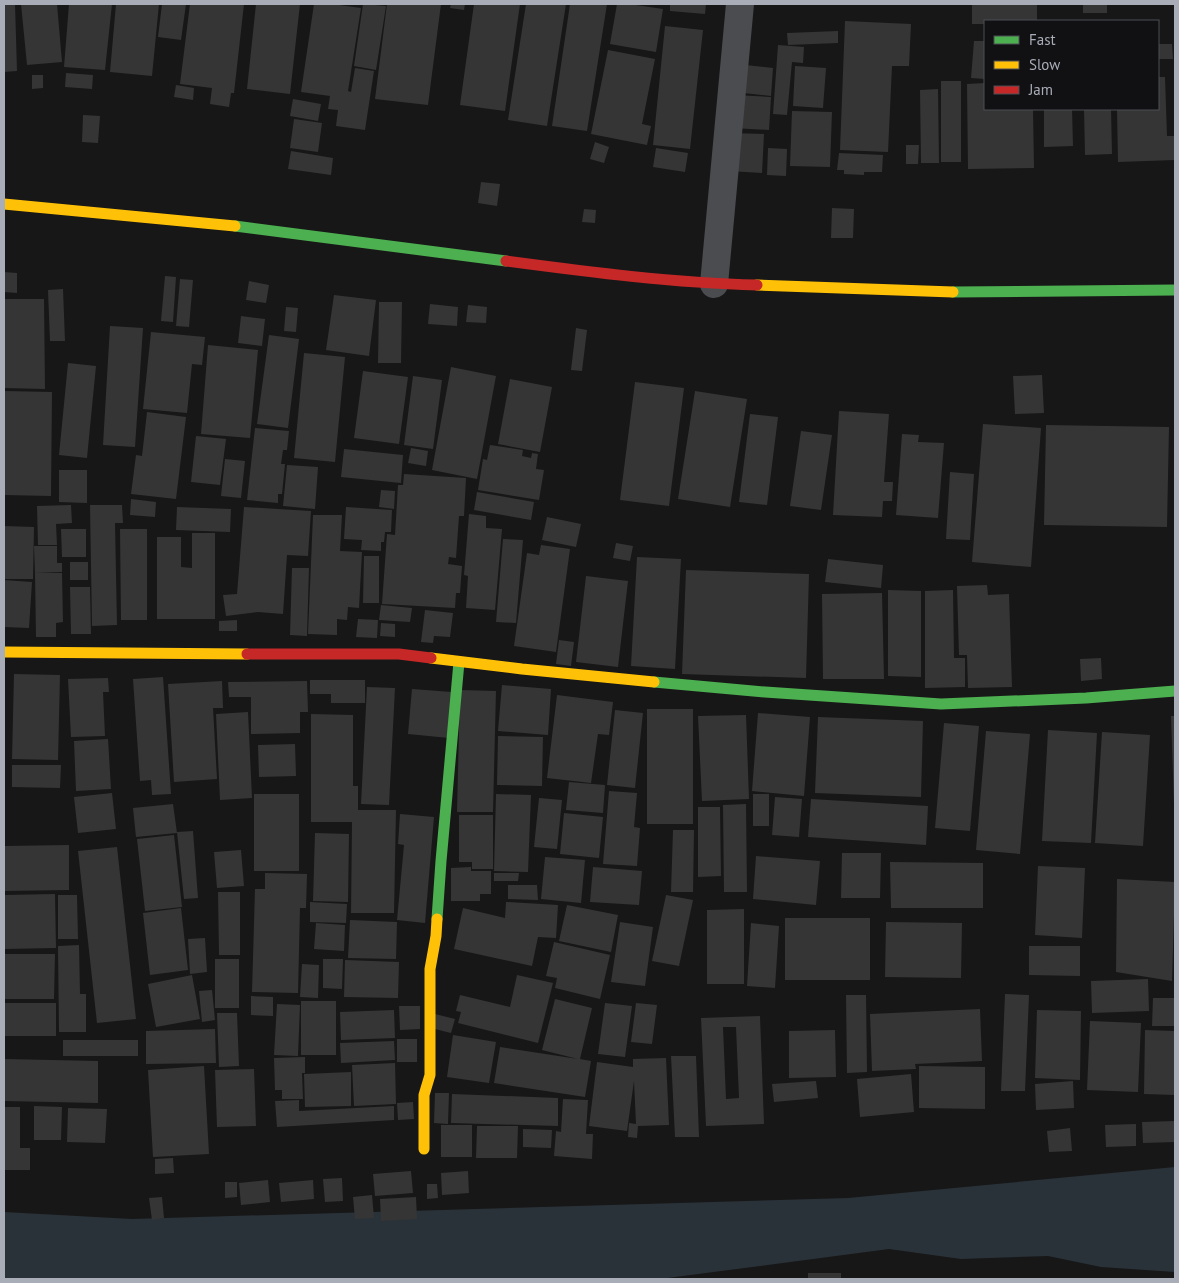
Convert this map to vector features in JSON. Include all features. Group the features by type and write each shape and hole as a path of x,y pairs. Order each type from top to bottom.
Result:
{"street":[{"path":"714,284 740,4"},
{"path":"4,204 210,222 610,275 714,284 967,292 1175,290"},
{"path":"4,652 399,654 459,662 764,692 941,704 1086,698 1175,691"},
{"path":"424,1149 424,1095 430,1075 430,968 436,936 459,662"}],"shaded area":[{"path":"1175,1167 1175,1272 1101,1267 1048,1256 961,1259 889,1249 660,1279 4,1279 4,1212 132,1219 848,1198"}],"building":[{"path":"4,4 15,4 17,71 4,72"},
{"path":"21,4 57,4 62,62 27,65"},
{"path":"69,4 112,4 105,70 64,67"},
{"path":"116,4 159,4 152,76 110,72"},
{"path":"162,4 186,4 181,40 158,37"},
{"path":"190,4 244,4 234,93 231,93 229,107 210,104 212,88 180,84"},
{"path":"256,4 300,4 290,94 247,89"},
{"path":"314,4 332,4 361,8 348,91 351,92 355,68 374,71 365,130 336,126 338,110 328,109 330,96 301,92"},
{"path":"363,4 386,6 376,70 354,66"},
{"path":"387,4 441,4 428,105 375,99"},
{"path":"451,4 465,4 464,10 450,8"},
{"path":"474,4 520,4 505,111 460,105"},
{"path":"526,4 566,4 547,126 508,120"},
{"path":"570,4 607,4 587,131 552,126"},
{"path":"617,4 663,9 656,52 610,44"},
{"path":"670,4 706,4 705,14 670,11"},
{"path":"972,4 1037,4 1037,20 984,20 984,24 972,24"},
{"path":"1083,4 1107,4 1107,13 1083,13"},
{"path":"845,21 911,24 909,66 892,66 888,152 840,150"},
{"path":"665,26 703,30 690,149 653,145"},
{"path":"838,31 838,43 788,45 787,33"},
{"path":"974,41 984,41 984,79 971,78"},
{"path":"1159,44 1172,44 1173,59 1159,59"},
{"path":"778,45 804,47 803,63 792,62 787,115 773,114"},
{"path":"608,50 655,59 642,124 651,126 647,145 591,134"},
{"path":"736,64 773,68 771,96 734,92"},
{"path":"795,66 826,68 823,108 793,106"},
{"path":"66,73 93,75 92,89 65,87"},
{"path":"32,75 43,75 43,88 32,89"},
{"path":"1159,77 1165,77 1167,136 1175,136 1175,160 1118,162 1117,110 1159,110"},
{"path":"941,81 961,81 961,162 941,162"},
{"path":"984,83 984,110 1033,110 1034,168 968,169 967,84"},
{"path":"176,85 194,88 193,100 174,97"},
{"path":"938,89 939,163 921,163 920,90"},
{"path":"734,95 771,97 769,130 732,128"},
{"path":"293,99 321,104 318,121 290,116"},
{"path":"1044,110 1072,110 1073,146 1044,147"},
{"path":"1084,110 1111,110 1112,154 1085,155"},
{"path":"792,111 832,112 830,167 790,166"},
{"path":"83,115 100,116 98,143 82,142"},
{"path":"294,119 322,123 318,152 290,148"},
{"path":"731,133 764,134 762,173 729,171"},
{"path":"595,142 609,147 604,163 590,159"},
{"path":"906,145 919,145 918,164 906,164"},
{"path":"656,148 688,153 685,172 653,167"},
{"path":"768,148 787,149 786,176 767,175"},
{"path":"291,151 333,158 331,175 288,169"},
{"path":"839,153 883,155 882,172 864,172 864,175 844,174 844,170 837,170"},
{"path":"481,182 500,184 497,206 478,203"},
{"path":"832,208 854,209 853,238 831,238"},
{"path":"584,209 596,210 595,223 582,222"},
{"path":"4,272 17,273 17,293 4,292"},
{"path":"165,276 176,277 173,322 161,321"},
{"path":"180,279 193,280 189,327 176,326"},
{"path":"249,281 269,285 266,303 246,300"},
{"path":"63,289 65,341 50,341 48,290"},
{"path":"334,295 376,300 369,356 326,350"},
{"path":"4,299 44,299 45,389 4,388"},
{"path":"379,302 402,302 401,363 378,363"},
{"path":"430,304 458,307 457,326 428,324"},
{"path":"468,305 487,307 486,323 466,322"},
{"path":"286,307 298,308 296,332 284,331"},
{"path":"241,316 265,319 262,346 238,343"},
{"path":"110,326 143,328 135,447 103,445"},
{"path":"576,328 587,330 582,371 571,370"},
{"path":"151,332 205,337 202,365 192,364 187,413 143,409"},
{"path":"269,335 299,339 288,428 257,424"},
{"path":"208,345 258,350 250,438 201,434"},
{"path":"304,353 345,357 335,462 294,458"},
{"path":"68,363 96,366 87,458 59,455"},
{"path":"451,367 496,376 477,479 432,470"},
{"path":"363,371 408,377 399,444 354,438"},
{"path":"1042,375 1044,413 1015,414 1013,376"},
{"path":"413,376 442,380 433,449 404,445"},
{"path":"510,379 552,387 540,452 498,444"},
{"path":"635,382 684,388 669,506 620,500"},
{"path":"4,391 52,392 51,496 4,495"},
{"path":"695,391 747,399 730,507 678,499"},
{"path":"839,411 889,414 884,482 893,482 892,501 883,501 882,517 833,515"},
{"path":"147,412 186,417 176,499 131,494 136,455 142,456"},
{"path":"750,414 778,417 767,505 739,502"},
{"path":"983,424 1041,428 1031,567 972,562"},
{"path":"1046,425 1169,427 1167,527 1044,525"},
{"path":"255,428 289,431 287,450 283,450 281,464 285,464 282,494 278,494 278,503 247,500"},
{"path":"801,431 832,435 821,510 790,506"},
{"path":"902,434 919,435 918,442 944,443 938,518 896,515"},
{"path":"196,436 226,439 220,485 191,482"},
{"path":"490,445 523,450 522,456 531,458 532,453 538,454 536,469 544,470 539,500 478,490 483,459 487,460"},
{"path":"411,448 428,451 426,466 408,463"},
{"path":"344,449 403,455 401,483 341,477"},
{"path":"225,459 245,461 241,498 221,496"},
{"path":"287,465 318,467 315,509 283,506"},
{"path":"59,470 87,470 87,503 59,502"},
{"path":"950,472 974,474 970,540 946,539"},
{"path":"404,474 466,478 464,516 459,516 456,558 449,557 448,564 462,566 460,593 456,593 455,608 382,604 387,534 395,535 398,485 403,485"},
{"path":"381,490 395,491 394,509 379,507"},
{"path":"477,492 534,502 531,520 474,510"},
{"path":"131,499 156,502 155,517 130,515"},
{"path":"71,505 72,523 56,524 57,545 38,545 37,506"},
{"path":"90,505 122,505 123,523 115,523 117,625 92,626"},
{"path":"177,507 231,509 230,532 176,530"},
{"path":"244,507 311,511 308,556 287,555 283,614 258,612 226,616 223,595 237,594"},
{"path":"346,507 392,510 391,532 385,532 384,542 381,542 381,551 361,550 362,540 344,539"},
{"path":"469,514 486,516 486,528 502,529 495,610 466,608 468,576 464,575"},
{"path":"313,515 342,515 340,551 362,552 359,608 348,607 347,620 337,619 337,635 308,634"},
{"path":"547,517 581,524 576,547 542,540"},
{"path":"4,526 34,527 33,579 4,579"},
{"path":"61,529 86,529 86,557 62,557"},
{"path":"120,529 147,529 147,620 121,620"},
{"path":"192,533 215,533 215,619 157,619 157,537 181,537 181,567 192,568"},
{"path":"503,539 523,540 516,623 496,622"},
{"path":"616,543 633,546 630,561 613,558"},
{"path":"541,545 570,549 556,652 514,646 527,553 539,555"},
{"path":"34,546 57,546 57,563 62,563 62,572 35,573"},
{"path":"364,556 379,556 379,603 363,603"},
{"path":"637,557 681,559 675,669 631,666"},
{"path":"828,559 883,565 881,588 825,582"},
{"path":"70,562 88,562 88,580 70,580"},
{"path":"292,568 309,568 307,636 290,635"},
{"path":"686,570 809,574 806,678 682,674"},
{"path":"35,573 62,573 63,622 56,623 56,637 36,637"},
{"path":"586,576 628,581 618,667 576,662"},
{"path":"4,580 32,582 29,628 4,627"},
{"path":"987,585 988,595 1009,594 1012,687 968,688 967,655 959,655 957,586"},
{"path":"70,587 90,587 91,634 71,634"},
{"path":"888,590 921,591 921,677 888,676"},
{"path":"953,590 954,658 965,658 965,687 925,688 925,591"},
{"path":"882,593 884,679 823,679 822,594"},
{"path":"381,605 412,608 410,622 379,620"},
{"path":"425,610 453,613 450,637 434,636 433,643 421,642"},
{"path":"358,619 378,620 377,638 356,637"},
{"path":"237,620 237,631 219,631 219,621"},
{"path":"381,623 395,624 395,637 380,636"},
{"path":"559,640 574,642 571,666 556,664"},
{"path":"1101,658 1102,679 1081,681 1080,659"},
{"path":"14,674 60,675 58,760 12,759"},
{"path":"163,677 171,794 152,795 151,780 140,781 133,679"},
{"path":"108,678 109,692 103,692 105,736 71,737 68,679"},
{"path":"310,680 365,680 365,703 331,703 331,694 310,694"},
{"path":"222,681 223,708 213,708 217,779 174,782 168,684"},
{"path":"307,681 308,712 300,712 300,733 251,734 251,697 229,697 228,682"},
{"path":"502,685 551,689 548,735 498,731"},
{"path":"367,687 395,688 389,805 361,804"},
{"path":"412,689 452,692 449,738 408,734"},
{"path":"460,690 496,691 493,812 457,812"},
{"path":"557,695 613,702 609,735 598,734 591,783 547,778"},
{"path":"647,709 693,709 693,824 647,824"},
{"path":"615,710 643,713 635,788 607,785"},
{"path":"248,712 252,798 220,800 216,714"},
{"path":"758,713 810,717 804,796 752,791"},
{"path":"311,714 353,715 353,786 358,786 358,810 396,810 394,913 351,913 352,822 311,822"},
{"path":"746,715 749,799 702,801 698,716"},
{"path":"1171,716 1175,716 1175,805 1174,805"},
{"path":"818,717 923,721 921,797 815,793"},
{"path":"944,723 979,726 970,831 935,828"},
{"path":"1048,730 1097,733 1091,843 1042,841"},
{"path":"986,731 1030,734 1020,854 976,850"},
{"path":"1102,732 1150,735 1143,846 1095,843"},
{"path":"498,736 543,737 542,786 497,785"},
{"path":"108,739 111,789 76,791 74,741"},
{"path":"295,744 296,776 259,777 258,745"},
{"path":"12,765 61,765 60,788 12,787"},
{"path":"569,782 605,785 603,813 566,810"},
{"path":"609,791 637,793 634,827 640,828 637,866 603,864"},
{"path":"112,793 116,829 78,833 74,797"},
{"path":"254,794 299,794 299,871 254,871"},
{"path":"496,794 531,795 528,872 494,871"},
{"path":"753,794 769,794 769,826 753,826"},
{"path":"775,797 802,799 799,837 772,835"},
{"path":"539,798 562,800 557,849 534,847"},
{"path":"811,799 928,806 926,845 808,837"},
{"path":"173,804 177,833 136,837 133,808"},
{"path":"746,804 747,892 724,892 723,805"},
{"path":"698,807 720,807 721,876 698,877"},
{"path":"564,813 603,817 599,858 560,854"},
{"path":"400,814 434,817 425,923 397,920 404,845 398,844"},
{"path":"459,815 493,815 493,869 472,869 472,862 459,862"},
{"path":"673,830 694,830 693,892 671,892"},
{"path":"193,831 198,898 184,899 177,832"},
{"path":"315,833 349,834 348,902 313,901"},
{"path":"174,835 182,907 145,911 137,839"},
{"path":"69,845 69,890 4,891 4,846"},
{"path":"117,847 136,1019 97,1023 78,851"},
{"path":"241,850 244,886 217,888 214,852"},
{"path":"842,853 881,853 880,898 841,898"},
{"path":"756,856 820,861 816,905 753,899"},
{"path":"545,857 585,860 581,903 541,899"},
{"path":"890,862 983,863 983,908 891,908"},
{"path":"1038,866 1085,868 1082,938 1035,935"},
{"path":"471,867 471,871 491,871 491,894 480,894 480,901 451,901 451,868"},
{"path":"593,867 642,871 639,905 590,902"},
{"path":"265,873 307,874 306,908 300,908 298,993 252,992 255,889 265,889"},
{"path":"494,873 519,873 518,881 494,881"},
{"path":"1117,879 1175,882 1172,981 1116,972"},
{"path":"508,885 537,885 538,900 508,899"},
{"path":"218,892 240,892 240,955 219,955"},
{"path":"55,894 56,948 4,949 4,895"},
{"path":"58,895 77,895 78,939 58,939"},
{"path":"666,895 693,900 679,966 652,961"},
{"path":"310,902 347,904 346,923 310,922"},
{"path":"506,902 558,905 556,938 538,937 532,966 454,949 463,908 505,918"},
{"path":"567,905 618,915 611,952 559,941"},
{"path":"181,908 188,970 150,975 143,913"},
{"path":"744,909 744,984 707,984 707,910"},
{"path":"785,918 870,918 870,980 785,980"},
{"path":"350,920 397,922 396,959 348,958"},
{"path":"620,922 653,927 645,986 611,982"},
{"path":"886,922 962,923 961,978 885,977"},
{"path":"316,923 345,925 344,951 314,949"},
{"path":"751,923 779,926 775,988 747,986"},
{"path":"205,938 207,972 190,974 188,939"},
{"path":"554,942 610,955 600,999 555,988 557,978 546,976"},
{"path":"79,945 80,994 86,994 86,1032 59,1032 58,946"},
{"path":"1029,946 1080,946 1080,976 1029,975"},
{"path":"4,954 55,954 54,999 4,999"},
{"path":"215,959 239,959 239,1008 215,1008"},
{"path":"323,959 343,959 342,989 323,988"},
{"path":"345,960 399,962 398,998 344,997"},
{"path":"302,964 319,965 318,998 300,997"},
{"path":"192,975 200,1019 156,1027 148,984"},
{"path":"517,975 553,983 538,1043 458,1023 461,1012 456,1011 460,995 510,1007"},
{"path":"1148,979 1149,1011 1092,1013 1091,981"},
{"path":"212,990 215,1020 202,1022 199,991"},
{"path":"1005,994 1029,995 1025,1091 1001,1091"},
{"path":"846,995 866,995 867,1072 847,1073"},
{"path":"251,996 273,997 273,1016 251,1015"},
{"path":"1153,998 1175,998 1175,1026 1152,1026"},
{"path":"555,999 592,1008 580,1059 591,1061 585,1097 494,1083 500,1047 578,1059 542,1050"},
{"path":"301,1001 336,1001 336,1055 301,1055"},
{"path":"4,1003 56,1003 56,1036 4,1036"},
{"path":"605,1003 632,1006 625,1057 598,1054"},
{"path":"636,1003 657,1005 652,1044 631,1042"},
{"path":"277,1004 300,1005 298,1056 274,1055"},
{"path":"399,1006 420,1006 420,1029 400,1030"},
{"path":"980,1009 982,1061 915,1064 916,1069 872,1071 870,1014"},
{"path":"394,1010 395,1038 341,1040 340,1012"},
{"path":"1037,1010 1081,1011 1080,1080 1035,1078"},
{"path":"217,1013 237,1013 239,1066 219,1067"},
{"path":"435,1014 455,1019 451,1033 431,1028"},
{"path":"760,1016 764,1124 706,1126 701,1018","holes":["723,1027 736,1027 739,1098 726,1099"]},
{"path":"1090,1021 1141,1023 1138,1092 1087,1090"},
{"path":"215,1029 216,1063 146,1064 146,1031"},
{"path":"835,1030 836,1077 789,1078 789,1031"},
{"path":"1145,1030 1175,1031 1175,1095 1144,1094"},
{"path":"453,1035 496,1042 489,1083 447,1077"},
{"path":"397,1039 417,1039 417,1062 397,1062"},
{"path":"63,1040 138,1040 138,1056 63,1056"},
{"path":"394,1041 395,1060 341,1063 340,1043"},
{"path":"671,1056 696,1056 699,1137 675,1137"},
{"path":"305,1057 305,1073 302,1073 303,1099 282,1099 282,1090 275,1090 274,1058"},
{"path":"666,1058 669,1125 638,1126 637,1138 628,1137 629,1123 636,1124 634,1081 627,1131 589,1126 597,1062 633,1067 633,1059"},
{"path":"4,1059 98,1061 98,1103 4,1101"},
{"path":"395,1063 396,1104 354,1106 352,1065"},
{"path":"204,1066 209,1154 153,1157 148,1070"},
{"path":"919,1066 985,1067 985,1109 919,1108"},
{"path":"254,1069 256,1126 217,1127 215,1070"},
{"path":"351,1072 351,1106 305,1107 304,1074"},
{"path":"911,1074 914,1112 860,1117 857,1079"},
{"path":"816,1081 818,1098 774,1102 772,1084"},
{"path":"1073,1081 1074,1108 1036,1110 1035,1084"},
{"path":"435,1093 449,1093 448,1124 434,1123"},
{"path":"452,1094 558,1098 558,1126 451,1123"},
{"path":"563,1099 588,1100 586,1134 593,1134 592,1159 554,1156 556,1131 561,1132"},
{"path":"299,1100 299,1111 394,1106 394,1120 277,1127 275,1101"},
{"path":"413,1102 414,1119 398,1120 397,1103"},
{"path":"34,1106 62,1107 61,1140 34,1140"},
{"path":"4,1107 20,1107 20,1148 30,1148 30,1170 4,1170"},
{"path":"68,1108 107,1109 105,1143 67,1142"},
{"path":"1175,1121 1175,1142 1143,1143 1142,1122"},
{"path":"1136,1124 1136,1146 1106,1147 1105,1125"},
{"path":"441,1125 472,1125 472,1157 441,1157"},
{"path":"477,1126 518,1126 517,1158 476,1158"},
{"path":"1070,1128 1072,1151 1049,1152 1047,1131"},
{"path":"523,1129 552,1130 551,1148 523,1147"},
{"path":"173,1158 174,1173 155,1174 155,1159"},
{"path":"411,1171 413,1193 375,1196 373,1174"},
{"path":"468,1171 469,1193 442,1195 441,1173"},
{"path":"342,1178 343,1201 325,1202 323,1179"},
{"path":"268,1180 270,1202 241,1205 239,1183"},
{"path":"313,1180 314,1199 281,1202 279,1183"},
{"path":"225,1182 237,1182 237,1197 225,1198"},
{"path":"427,1184 437,1184 438,1198 427,1199"},
{"path":"372,1195 374,1218 355,1219 353,1197"},
{"path":"162,1197 164,1218 152,1220 149,1198"},
{"path":"416,1197 417,1219 381,1221 380,1199"},
{"path":"808,1273 841,1273 841,1279 808,1279"}],"traffic: fast":[{"path":"235,226 506,261"},
{"path":"953,292 1175,290"},
{"path":"437,919 459,662"},
{"path":"654,682 941,704 1086,698 1175,691"}],"traffic: slow":[{"path":"4,204 235,226"},
{"path":"757,285 953,292"},
{"path":"4,652 247,654"},
{"path":"431,658 654,682"},
{"path":"424,1149 424,1095 430,1075 430,969 437,919"}],"traffic: jam":[{"path":"506,261 600,273 757,285"},
{"path":"247,654 399,654 431,658"}]}
